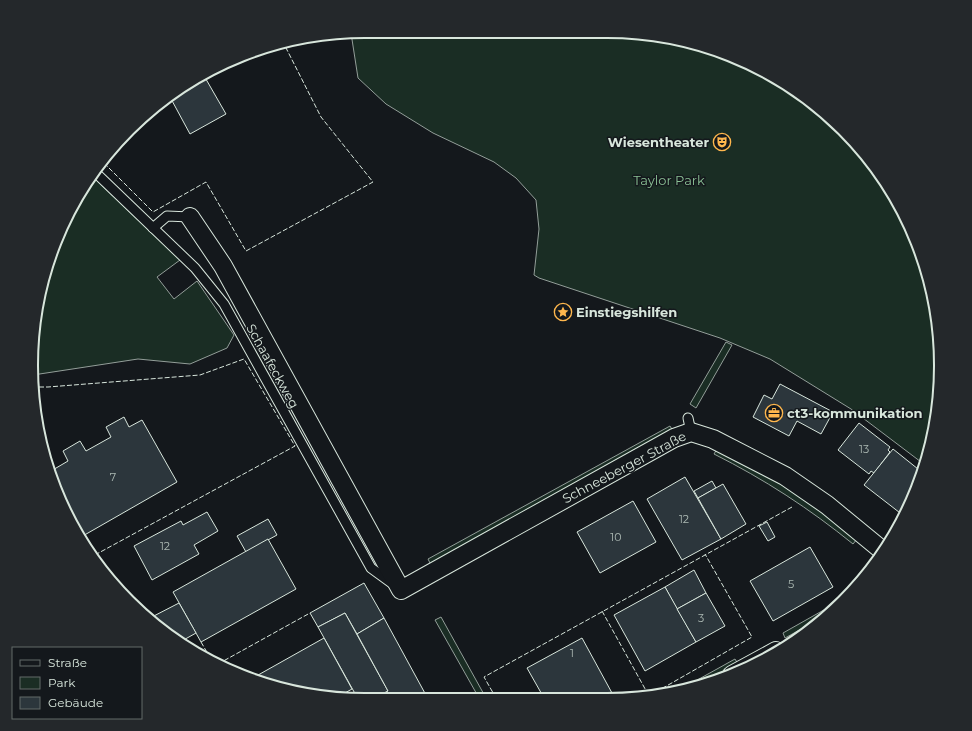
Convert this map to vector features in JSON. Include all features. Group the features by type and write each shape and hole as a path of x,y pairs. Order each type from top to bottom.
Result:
{"street":[{"path":"190,218 223,266 401,590"},
{"name":"Schneeberger Straße","path":"401,590 674,438 689,425 785,476 827,505 879,547"}],"lane":[{"name":"Schaafeckweg","path":"99,176 196,268 224,304 371,568 401,590"},
{"path":"154,228 167,216 190,218"}],"green space":[{"name":"Taylor Park","path":"606,38 670,44 712,55 751,72 788,93 822,119 853,150 866,166 890,202 917,260 928,302 934,366 928,429 920,461 851,409 770,359 720,338 539,278 534,275 539,229 536,200 516,178 494,162 433,133 386,104 358,78 352,39"},
{"path":"96,180 180,260 157,277 174,299 197,281 234,335 227,348 190,364 138,359 38,374 39,344 44,302 55,260 72,221"},
{"path":"726,342 732,345 696,408 690,404"},
{"path":"670,426 673,431 431,565 428,559"},
{"path":"717,449 776,481 825,514 857,539 853,544 786,495 714,454"},
{"path":"825,609 798,631 785,638 783,633"},
{"path":"441,617 483,693 476,693 435,620"},
{"path":"735,659 738,664 712,676 696,680"}],"building":[{"path":"206,80 226,114 190,134 172,101"},
{"path":"780,384 833,412 821,434 797,421 789,436 753,417 764,395 772,399"},
{"path":"124,417 129,427 142,420 177,482 85,535 63,491 54,469 68,461 63,451 80,441 86,451 111,437 106,427"},
{"path":"859,423 890,447 888,450 890,452 874,473 871,471 869,474 838,450"},
{"path":"893,449 918,469 899,512 864,485"},
{"path":"685,477 721,539 682,560 647,499"},
{"path":"712,481 716,488 698,498 694,491"},
{"path":"723,484 746,524 721,539 698,498"},
{"path":"633,501 656,542 600,573 577,532"},
{"path":"207,512 218,531 194,545 199,554 152,580 134,546 181,521 183,525"},
{"path":"268,519 277,535 246,552 237,536"},
{"path":"767,522 775,537 768,541 759,526"},
{"path":"268,539 296,589 201,642 173,592"},
{"path":"810,547 833,587 773,621 750,581"},
{"path":"694,570 706,593 677,609 665,587"},
{"path":"364,583 384,618 357,634 345,613 318,627 310,613"},
{"path":"665,587 696,642 645,671 614,615"},
{"path":"706,593 725,626 696,642 677,609"},
{"path":"179,603 196,633 185,639 154,616"},
{"path":"345,613 388,691 384,693 354,692 318,627"},
{"path":"384,618 425,693 384,693 388,691 357,634"},
{"path":"324,638 352,689 346,692 302,687 258,675"},
{"path":"582,638 612,693 541,693 527,668"}],"fence":[{"path":"106,165 153,212 206,182 246,251 373,182 321,117 286,48"},
{"path":"39,387 200,375 244,359 295,446 98,553"},
{"path":"493,693 484,677 792,507"},
{"path":"663,688 752,637 705,554"},
{"path":"602,611 646,690"},
{"path":"224,661 310,613"},
{"path":"201,642 206,651"}],"place":[{"name":"Wiesentheater","path":"722,142"},
{"name":"Einstiegshilfen","path":"563,312"},
{"name":"ct3-kommunikation","path":"774,413"}]}
